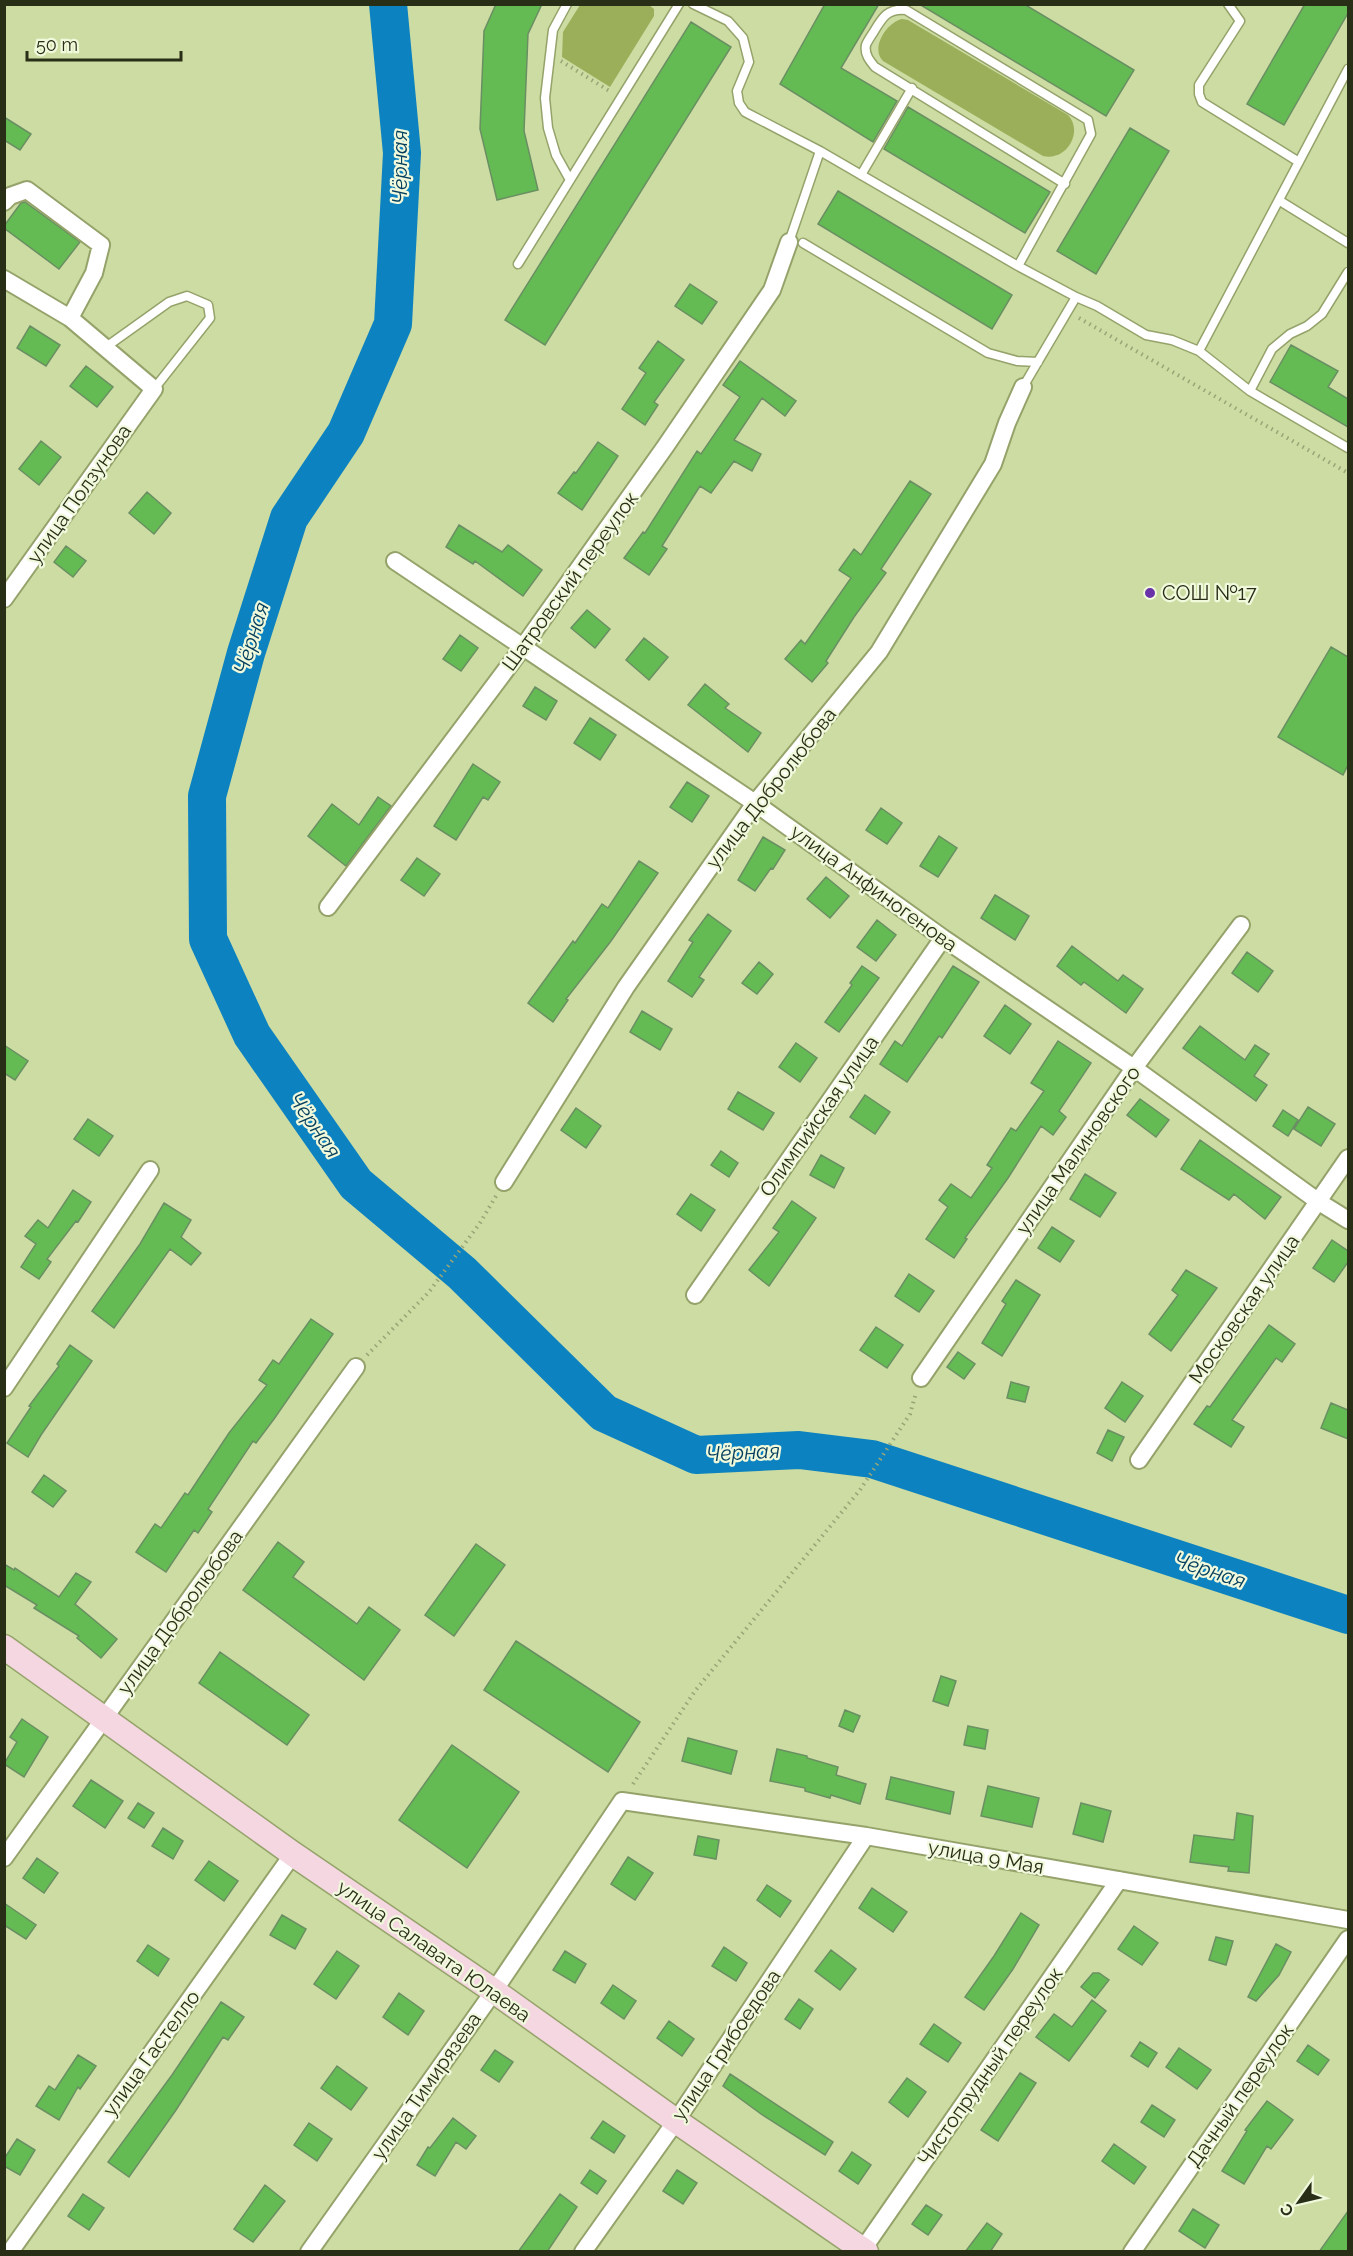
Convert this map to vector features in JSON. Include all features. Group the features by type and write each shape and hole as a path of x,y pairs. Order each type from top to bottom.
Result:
{"street":[{"path":"4,202 10,196 27,190 101,245 94,273 70,318"},
{"name":"Шатровский переулок","path":"328,907 523,647 665,447 772,290 796,242"},
{"path":"4,279 70,318 154,389"},
{"name":"улица Добролюбова","path":"504,1182 626,987 755,803 879,652 993,464 1007,423 1023,387"},
{"name":"улица Ползунова","path":"4,598 154,389"},
{"name":"улица Анфиногенова","path":"395,561 755,803 943,938 1134,1068 1319,1202 1348,1220"},
{"name":"улица Малиновского","path":"921,1378 1134,1068 1241,926"},
{"name":"Олимпийская улица","path":"695,1295 943,938"},
{"name":"Московская улица","path":"1138,1460 1348,1158"},
{"path":"4,1388 150,1170"},
{"name":"улица Добролюбова","path":"4,1858 356,1367"},
{"name":"улица Салавата Юлаева","path":"4,1647 293,1854 494,1991 863,2251"},
{"name":"улица 9 Мая","path":"622,1801 866,1836 1348,1920"},
{"name":"улица Тимирязева","path":"309,2252 494,1991 622,1801"},
{"name":"улица Грибоедова","path":"583,2252 676,2121 866,1836"},
{"name":"улица Гастелло","path":"10,2252 293,1854"},
{"name":"Чистопрудный переулок","path":"863,2251 1119,1880"},
{"name":"Дачный переулок","path":"1132,2252 1348,1940"}],"lane":[{"path":"567,4 553,30 545,98 548,128 556,155 570,180"},
{"path":"518,264 679,4"},
{"path":"693,4 728,21 743,38 749,62 737,91 739,104 745,112 820,151 1018,266 1097,306 1146,335 1172,340 1199,351 1250,391 1348,448"},
{"path":"1228,4 1240,21 1199,85 1202,102 1299,162"},
{"path":"1018,266 1065,184 1091,134 1088,120 906,10 890,11 883,17 866,45 867,55 875,67 1065,184"},
{"path":"1199,351 1348,70"},
{"path":"861,175 912,88"},
{"path":"820,151 796,242 988,353 1017,361 1038,362"},
{"path":"1280,201 1348,243"},
{"path":"1250,391 1272,349 1290,334 1307,326 1322,314 1348,272"},
{"path":"106,347 170,302 187,296 208,305 210,318 154,389"},
{"path":"1023,387 1076,297"}],"path":[{"path":"551,54 621,98"},
{"path":"1067,311 1348,473"},
{"path":"356,1367 429,1292 480,1222 504,1182"},
{"path":"622,1801 695,1691 860,1490 910,1414"}],"green space":[{"path":"580,5 649,5 654,9 654,16 610,87 562,57 563,32"},
{"path":"902,19 908,20 1068,115 1074,129 1070,144 1059,155 1043,156 883,61 878,49 882,36 891,25"}],"building":[{"path":"496,4 542,4 528,34 524,131 538,190 497,200 480,129 484,31"},
{"path":"825,4 879,4 841,68 897,101 873,142 780,84"},
{"path":"919,4 1024,4 1134,70 1106,116"},
{"path":"1305,4 1348,4 1348,13 1284,125 1247,104"},
{"path":"691,22 731,47 545,345 505,320"},
{"path":"908,107 1050,192 1025,233 884,149"},
{"path":"4,117 31,134 20,150 4,140"},
{"path":"1130,128 1169,151 1096,274 1057,251"},
{"path":"838,191 1012,295 992,329 818,224"},
{"path":"25,202 80,242 59,269 4,228 21,203"},
{"path":"690,284 717,302 702,324 675,306"},
{"path":"30,326 60,345 46,366 17,348"},
{"path":"658,341 684,360 654,402 658,405 645,425 622,409 646,373 639,368"},
{"path":"1291,345 1338,371 1328,387 1348,399 1348,427 1270,382"},
{"path":"740,361 796,401 785,416 762,398 734,440 761,454 752,471 734,461 711,493 700,486 662,546 667,549 649,575 624,558 643,532 645,533 697,451 701,454 740,397 723,385"},
{"path":"86,366 113,387 97,407 70,386"},
{"path":"41,441 61,457 39,485 19,469"},
{"path":"598,442 618,456 582,510 558,493 574,472 576,473"},
{"path":"910,481 931,494 881,569 886,573 854,617 826,661 828,663 812,682 785,659 801,640 805,644 851,578 839,570 854,549 861,555"},
{"path":"147,492 171,513 154,534 129,513"},
{"path":"459,525 502,552 508,545 542,570 523,596 475,561 473,564 446,547"},
{"path":"66,546 86,561 73,577 54,562"},
{"path":"587,610 610,629 595,648 571,628"},
{"path":"460,635 478,648 461,671 443,659"},
{"path":"644,638 668,657 649,680 626,660"},
{"path":"1331,647 1348,657 1348,765 1343,775 1278,737"},
{"path":"705,684 729,704 725,708 761,733 748,752 688,705"},
{"path":"535,687 557,701 546,720 523,706"},
{"path":"590,718 616,735 600,760 574,743"},
{"path":"473,764 500,782 488,800 483,797 456,840 434,826"},
{"path":"687,782 709,796 692,822 670,807"},
{"path":"378,797 391,806 346,866 308,836 332,804 359,825"},
{"path":"881,808 902,823 887,844 866,830"},
{"path":"939,836 957,848 938,877 920,866"},
{"path":"763,837 785,850 755,891 738,880"},
{"path":"417,858 440,874 424,896 401,880"},
{"path":"639,861 658,873 611,941 566,999 568,1000 553,1022 528,1003 602,904 608,908"},
{"path":"826,877 849,896 830,918 807,899"},
{"path":"995,895 1029,916 1015,940 981,918"},
{"path":"708,914 731,931 699,977 704,980 692,997 668,981 693,942 689,940"},
{"path":"877,920 896,935 876,961 857,947"},
{"path":"1072,946 1118,981 1123,975 1143,989 1126,1013 1084,982 1081,985 1057,966"},
{"path":"1247,952 1273,971 1258,992 1232,973"},
{"path":"759,962 773,974 757,994 742,983"},
{"path":"862,966 879,978 839,1032 825,1022 852,985 850,983"},
{"path":"953,966 979,982 942,1038 939,1036 907,1082 880,1064 895,1041 902,1046"},
{"path":"1005,1005 1031,1024 1010,1054 984,1036"},
{"path":"642,1011 672,1029 660,1050 630,1032"},
{"path":"1200,1026 1245,1060 1255,1045 1269,1054 1254,1076 1267,1085 1256,1101 1183,1048"},
{"path":"1058,1041 1091,1063 1059,1111 1066,1117 1053,1135 1041,1126 1008,1178 965,1238 967,1239 954,1258 926,1239 948,1207 939,1200 951,1184 971,1198 992,1168 987,1165 1011,1128 1016,1131 1044,1091 1031,1083"},
{"path":"796,1043 817,1058 800,1082 779,1067"},
{"path":"4,1045 28,1061 15,1080 4,1073"},
{"path":"738,1092 774,1113 763,1130 728,1109"},
{"path":"865,1095 890,1112 875,1134 850,1117"},
{"path":"1140,1099 1169,1120 1156,1137 1127,1115"},
{"path":"1308,1107 1335,1124 1321,1146 1294,1129"},
{"path":"576,1108 601,1126 586,1148 561,1130"},
{"path":"1283,1110 1298,1120 1288,1136 1273,1126"},
{"path":"88,1119 113,1136 99,1156 74,1139"},
{"path":"1200,1140 1281,1197 1265,1219 1234,1194 1229,1200 1181,1169"},
{"path":"721,1151 738,1163 729,1177 711,1165"},
{"path":"821,1155 844,1168 834,1188 810,1175"},
{"path":"1085,1174 1116,1193 1100,1217 1070,1199"},
{"path":"73,1190 91,1202 78,1222 76,1221 47,1259 51,1262 39,1279 21,1267 36,1244 25,1236 38,1220 48,1228"},
{"path":"691,1194 715,1210 701,1231 677,1214"},
{"path":"792,1201 816,1218 769,1286 749,1270 779,1232 773,1228"},
{"path":"164,1203 191,1220 181,1237 201,1253 191,1265 170,1249 114,1328 92,1311 140,1244"},
{"path":"1052,1227 1074,1241 1060,1262 1038,1248"},
{"path":"1332,1240 1348,1251 1348,1262 1334,1282 1313,1268"},
{"path":"1186,1270 1217,1288 1171,1351 1149,1334 1178,1295 1172,1290"},
{"path":"909,1274 934,1291 919,1312 895,1296"},
{"path":"1016,1280 1040,1295 1002,1356 982,1343 1006,1304 1002,1301"},
{"path":"311,1319 333,1334 274,1419 256,1443 253,1441 208,1509 212,1512 198,1533 194,1530 166,1572 136,1552 155,1524 161,1528 185,1493 188,1495 229,1433 267,1385 259,1380 273,1360 279,1364"},
{"path":"1269,1325 1295,1344 1282,1362 1276,1358 1232,1420 1244,1427 1231,1447 1194,1424 1207,1406 1210,1407"},
{"path":"876,1327 903,1345 887,1368 860,1350"},
{"path":"70,1345 92,1361 28,1457 7,1443 31,1407 29,1406 59,1366 57,1364"},
{"path":"958,1352 975,1364 964,1379 947,1367"},
{"path":"1011,1382 1029,1387 1025,1402 1007,1398"},
{"path":"1122,1382 1143,1396 1125,1422 1105,1408"},
{"path":"1331,1403 1348,1410 1348,1439 1321,1428"},
{"path":"1108,1430 1124,1437 1112,1461 1097,1453"},
{"path":"44,1475 66,1491 53,1507 32,1492"},
{"path":"278,1542 304,1562 293,1577 357,1624 369,1607 400,1630 364,1680 243,1590"},
{"path":"476,1544 505,1565 454,1636 425,1615"},
{"path":"4,1564 14,1570 15,1568 59,1597 76,1573 91,1582 75,1604 117,1639 101,1658 77,1638 79,1636 34,1608 37,1605 4,1585"},
{"path":"516,1641 640,1722 608,1772 484,1690"},
{"path":"220,1652 309,1715 287,1745 199,1683"},
{"path":"941,1676 956,1681 948,1706 933,1701"},
{"path":"845,1710 860,1716 853,1732 839,1726"},
{"path":"22,1719 48,1737 24,1777 4,1764 17,1742 10,1737"},
{"path":"968,1726 988,1730 985,1749 964,1745"},
{"path":"688,1738 737,1751 731,1774 682,1761"},
{"path":"452,1745 519,1792 467,1868 399,1820"},
{"path":"777,1749 838,1767 836,1775 866,1784 860,1804 831,1795 830,1798 805,1791 805,1788 770,1781"},
{"path":"891,1777 954,1792 950,1814 886,1799"},
{"path":"91,1780 123,1801 105,1828 73,1806"},
{"path":"988,1786 1039,1798 1032,1827 981,1816"},
{"path":"138,1803 154,1813 144,1828 128,1818"},
{"path":"1081,1803 1111,1811 1103,1842 1073,1834"},
{"path":"1237,1813 1253,1816 1249,1873 1228,1871 1229,1867 1190,1862 1194,1835 1234,1840"},
{"path":"163,1828 183,1841 173,1859 152,1846"},
{"path":"698,1836 719,1840 716,1859 694,1855"},
{"path":"628,1857 653,1873 635,1900 611,1884"},
{"path":"37,1858 58,1873 44,1893 23,1878"},
{"path":"209,1861 238,1881 224,1901 195,1880"},
{"path":"767,1885 791,1901 780,1917 757,1900"},
{"path":"872,1888 907,1912 893,1932 859,1908"},
{"path":"4,1903 36,1925 26,1939 4,1925"},
{"path":"1021,1913 1039,1925 1013,1969 984,2010 965,1997"},
{"path":"282,1915 306,1929 295,1949 270,1935"},
{"path":"1134,1926 1158,1943 1142,1965 1118,1949"},
{"path":"1216,1937 1233,1941 1226,1965 1209,1960"},
{"path":"1276,1944 1291,1952 1279,1975 1256,2001 1248,1997"},
{"path":"148,1945 169,1959 158,1976 137,1961"},
{"path":"724,1947 747,1963 736,1981 712,1966"},
{"path":"831,1950 856,1969 840,1990 815,1971"},
{"path":"337,1951 359,1966 336,1999 314,1984"},
{"path":"565,1951 586,1964 575,1983 553,1970"},
{"path":"1093,1973 1099,1973 1109,1980 1095,1998 1081,1987"},
{"path":"613,1985 636,2001 624,2019 601,2003"},
{"path":"399,1993 424,2011 408,2035 383,2017"},
{"path":"799,1999 813,2009 800,2029 785,2019"},
{"path":"1092,2000 1106,2011 1069,2061 1036,2037 1054,2014 1072,2027"},
{"path":"221,2002 244,2017 228,2040 223,2037 129,2177 108,2162 172,2075"},
{"path":"669,2021 694,2039 682,2056 657,2038"},
{"path":"934,2024 961,2043 948,2062 920,2044"},
{"path":"1140,2042 1157,2053 1148,2067 1131,2056"},
{"path":"1308,2045 1329,2060 1318,2075 1297,2061"},
{"path":"1179,2048 1211,2070 1197,2089 1166,2067"},
{"path":"495,2050 513,2062 499,2082 481,2070"},
{"path":"78,2055 96,2066 80,2089 78,2087 59,2120 36,2106 49,2086 55,2090"},
{"path":"337,2066 367,2088 351,2110 321,2088"},
{"path":"1020,2073 1036,2083 998,2141 981,2130"},
{"path":"730,2074 833,2142 825,2155 761,2114 723,2086"},
{"path":"907,2078 926,2092 908,2117 889,2102"},
{"path":"1267,2101 1293,2120 1271,2149 1267,2146 1244,2184 1222,2171 1247,2131 1245,2130"},
{"path":"1152,2105 1175,2120 1164,2137 1141,2122"},
{"path":"453,2118 476,2136 466,2149 456,2142 435,2176 417,2165 428,2147 430,2148"},
{"path":"603,2121 625,2136 614,2153 591,2138"},
{"path":"309,2123 332,2139 317,2161 294,2145"},
{"path":"17,2139 35,2150 20,2175 4,2166 4,2159"},
{"path":"1114,2144 1146,2167 1134,2184 1102,2161"},
{"path":"852,2152 871,2165 858,2184 839,2171"},
{"path":"590,2170 606,2181 597,2194 581,2183"},
{"path":"677,2170 697,2183 683,2204 663,2191"},
{"path":"265,2185 285,2201 253,2242 234,2229"},
{"path":"83,2194 104,2208 89,2230 68,2216"},
{"path":"560,2194 577,2207 547,2252 518,2252"},
{"path":"926,2205 942,2215 928,2235 912,2224"},
{"path":"1193,2209 1219,2225 1205,2248 1179,2231"},
{"path":"1348,2211 1348,2252 1319,2252"},
{"path":"987,2223 1002,2234 990,2252 965,2252"}],"waterway":[{"name":"Чёрная","path":"388,4 402,153 393,324 346,433 289,518 246,653 207,796 208,939 252,1035 356,1184 462,1273 604,1413 696,1455 799,1450 872,1459 1348,1615"}],"place":[{"name":"СОШ №17","path":"1150,593"}]}
